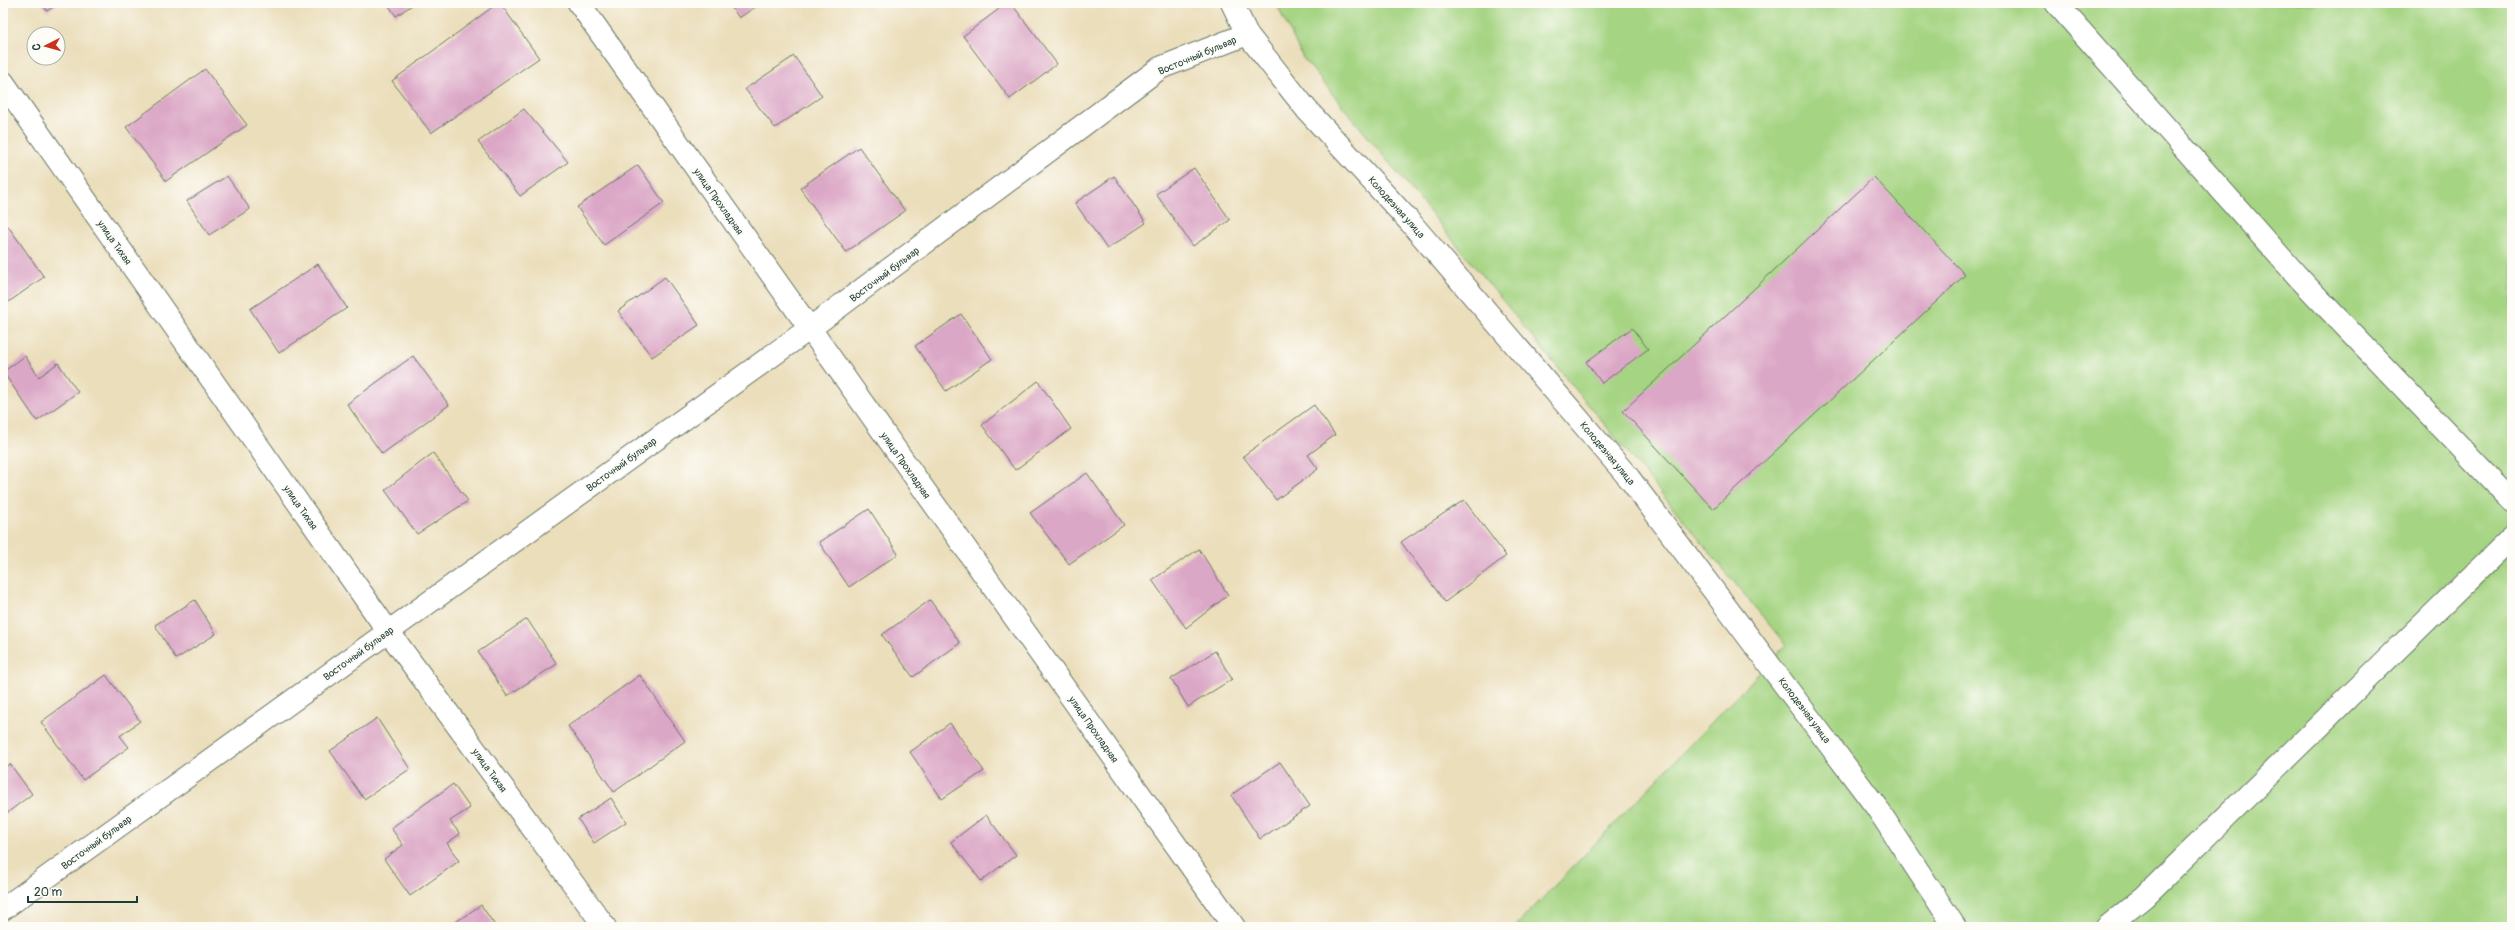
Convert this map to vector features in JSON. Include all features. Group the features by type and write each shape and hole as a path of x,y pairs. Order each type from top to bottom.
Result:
{"street":[{"name":"улица Прохладная","path":"579,3 1234,927"},
{"name":"Колодезная улица","path":"1232,3 1247,34 1307,110 1411,223 1629,478 1877,808 1955,927"},
{"path":"2056,3 2300,280 2512,501"},
{"name":"Восточный бульвар","path":"3,909 809,329 1160,68 1247,34"},
{"name":"улица Тихая","path":"3,82 388,631 605,927"},
{"path":"2107,927 2144,897 2512,537"}],"green space":[{"path":"1276,3 2512,3 2512,927 1515,927 1786,645 1303,58"}],"building":[{"path":"42,3 59,3 47,11"},
{"path":"387,3 415,3 396,16"},
{"path":"500,3 539,58 431,133 392,81"},
{"path":"729,3 761,3 739,18"},
{"path":"1007,3 1011,3 1057,64 1010,99 963,36"},
{"path":"794,56 822,96 775,128 745,89"},
{"path":"205,69 247,125 166,181 126,127"},
{"path":"524,109 568,162 520,196 478,142"},
{"path":"859,147 905,211 846,252 800,188"},
{"path":"638,165 664,203 604,245 577,207"},
{"path":"1194,168 1230,220 1193,246 1156,194"},
{"path":"227,176 250,209 209,235 187,201"},
{"path":"1114,176 1146,223 1107,249 1075,203"},
{"path":"1874,177 1965,275 1713,509 1623,411"},
{"path":"8,226 44,277 3,306 3,230"},
{"path":"318,264 347,308 279,353 250,309"},
{"path":"665,277 699,325 652,357 618,311"},
{"path":"961,314 992,359 946,391 915,346"},
{"path":"1632,328 1648,349 1602,383 1586,362"},
{"path":"25,356 39,377 58,363 78,392 37,421 3,372"},
{"path":"413,356 449,405 382,454 347,404"},
{"path":"1038,381 1071,429 1015,470 982,425"},
{"path":"1314,405 1335,435 1308,455 1318,469 1276,500 1243,456"},
{"path":"433,453 468,501 417,534 385,490"},
{"path":"1087,473 1124,525 1069,564 1030,513"},
{"path":"1464,500 1506,556 1445,602 1401,542"},
{"path":"869,509 898,554 849,587 819,542"},
{"path":"1199,549 1228,595 1186,628 1152,580"},
{"path":"195,600 216,634 176,659 155,625"},
{"path":"930,600 960,643 913,677 882,635"},
{"path":"527,619 557,664 507,696 478,652"},
{"path":"1215,651 1232,679 1188,707 1171,679"},
{"path":"106,675 140,721 120,736 129,747 83,780 41,722"},
{"path":"640,675 685,741 614,792 568,726"},
{"path":"377,718 410,769 364,799 330,751"},
{"path":"950,723 984,771 942,799 910,752"},
{"path":"1280,762 1310,806 1260,839 1231,795"},
{"path":"10,764 32,794 3,816 3,769"},
{"path":"453,784 470,808 450,821 460,834 447,843 459,861 410,896 384,859 403,845 391,828"},
{"path":"611,798 626,822 594,843 578,819"},
{"path":"986,815 1016,855 981,881 951,842"},
{"path":"481,905 496,927 448,927"}]}
